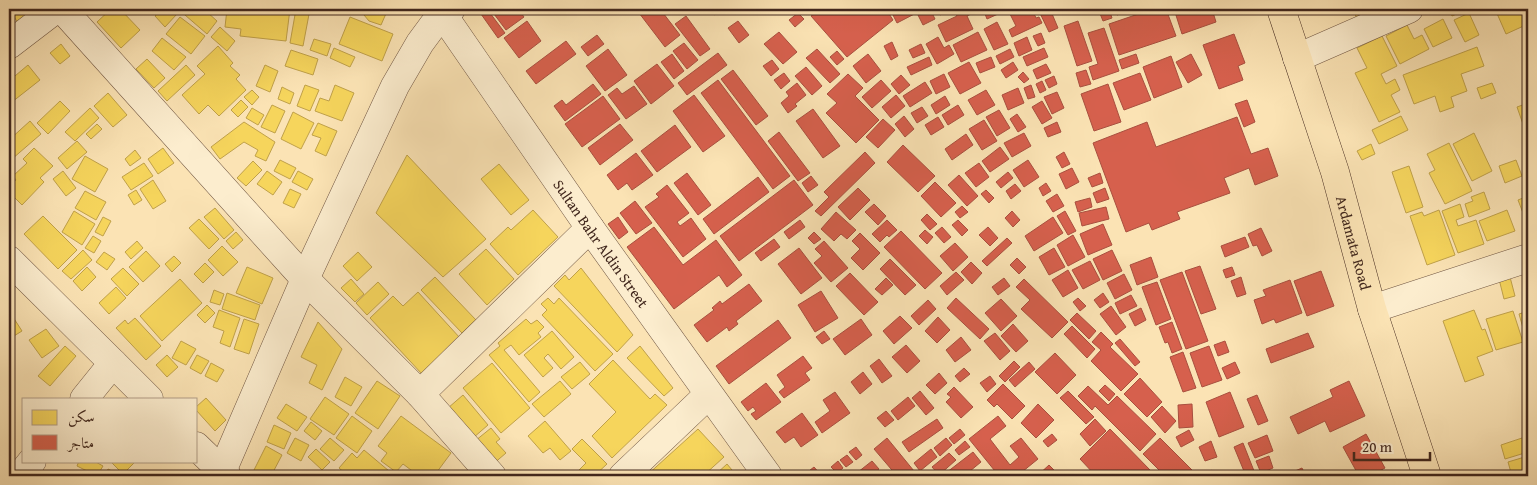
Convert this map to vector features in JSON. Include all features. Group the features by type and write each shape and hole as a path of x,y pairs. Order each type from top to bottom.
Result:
{"main road":[{"name":"Ardamata Road","path":"1281,9 1334,172 1372,309 1427,476"}],"street":[{"path":"9,45 56,9"},
{"path":"62,9 305,280 420,394 492,476"},
{"path":"1297,58 1409,9"},
{"path":"198,448 223,475 305,280 395,86 420,43 444,11"},
{"name":"Sultan Bahr Aldin Street","path":"444,11 590,228 768,476"},
{"path":"420,394 590,228"},
{"path":"1372,309 1528,258"},
{"path":"9,260 148,398"},
{"path":"85,398 113,363"},
{"path":"623,476 708,394"},
{"path":"20,476 31,462"}],"building: سكن":[{"path":"19,9 34,9 19,24 12,14"},
{"path":"111,9 120,9 140,30 121,48 97,22"},
{"path":"163,9 172,9 177,14 165,27 155,16"},
{"path":"178,9 210,9 207,12 217,21 207,34"},
{"path":"227,9 290,9 286,41 240,36 241,29 225,27"},
{"path":"296,9 310,9 303,46 290,43"},
{"path":"359,9 388,9 381,25 369,21"},
{"path":"1371,9 1375,17 1359,24 1355,14"},
{"path":"1449,9 1468,9 1452,16"},
{"path":"1495,9 1522,9 1528,24 1506,34"},
{"path":"1469,13 1479,35 1465,42 1454,20"},
{"path":"180,17 205,36 191,54 166,34"},
{"path":"350,17 393,34 382,61 339,44"},
{"path":"1443,19 1452,38 1433,47 1424,29"},
{"path":"1407,25 1414,39 1422,35 1429,49 1400,64 1386,36"},
{"path":"220,27 235,41 227,51 211,37"},
{"path":"1382,36 1397,66 1381,74 1386,84 1395,79 1400,90 1391,95 1400,112 1379,122 1355,73 1367,68 1357,48"},
{"path":"162,38 186,57 174,70 152,51"},
{"path":"314,39 331,44 327,56 310,50"},
{"path":"61,44 70,56 60,64 50,53"},
{"path":"218,46 233,63 230,66 240,75 236,79 246,90 219,116 208,105 199,114 182,95 205,74 197,66"},
{"path":"1477,47 1484,66 1461,74 1467,91 1451,97 1454,107 1440,112 1435,96 1414,104 1403,75"},
{"path":"334,48 355,57 350,67 330,58"},
{"path":"291,50 318,59 313,75 285,66"},
{"path":"147,59 165,78 154,88 136,69"},
{"path":"28,65 40,80 12,102 9,99 9,81"},
{"path":"186,65 195,75 167,101 158,91"},
{"path":"265,65 278,71 270,92 256,86"},
{"path":"1492,83 1496,93 1481,99 1477,88"},
{"path":"305,85 319,90 310,111 297,106"},
{"path":"335,85 354,93 342,121 315,111 320,98 329,101"},
{"path":"282,87 294,93 290,104 278,99"},
{"path":"252,90 259,97 252,105 244,97"},
{"path":"108,93 127,115 113,127 94,106"},
{"path":"241,100 248,107 238,117 231,110"},
{"path":"60,101 70,111 48,134 37,123"},
{"path":"1528,103 1528,125 1524,127 1517,107"},
{"path":"272,105 285,111 275,133 261,127"},
{"path":"90,108 99,118 75,141 65,132"},
{"path":"252,108 264,115 258,125 246,118"},
{"path":"293,112 314,123 301,149 281,139"},
{"path":"1401,116 1408,130 1379,144 1372,130"},
{"path":"30,121 41,134 12,159 9,156 9,140"},
{"path":"244,122 275,142 266,161 255,156 258,150 244,142 220,159 211,147"},
{"path":"318,123 337,131 326,156 315,151 321,138 312,135"},
{"path":"97,124 102,129 91,139 86,134"},
{"path":"1474,133 1492,171 1472,181 1453,144"},
{"path":"77,141 87,152 67,169 58,158"},
{"path":"1449,143 1472,191 1445,204 1429,173 1435,170 1427,154"},
{"path":"1371,144 1375,154 1362,160 1357,151"},
{"path":"34,148 53,166 40,178 44,182 22,205 9,192 9,187 16,180 13,176 27,163 23,159"},
{"path":"163,148 174,163 158,174 148,159"},
{"path":"135,150 141,158 130,166 125,159"},
{"path":"407,155 486,239 443,277 376,213"},
{"path":"85,156 108,169 95,192 72,179"},
{"path":"280,160 296,168 290,179 274,171"},
{"path":"1516,160 1522,176 1505,183 1499,166"},
{"path":"253,161 262,170 246,186 237,178"},
{"path":"144,163 153,176 131,190 122,177"},
{"path":"499,164 529,200 511,215 481,179"},
{"path":"1409,166 1423,207 1406,213 1392,172"},
{"path":"63,171 76,188 66,196 53,179"},
{"path":"267,171 282,182 273,195 257,184"},
{"path":"298,171 313,179 307,190 292,182"},
{"path":"153,180 166,201 153,209 140,189"},
{"path":"290,189 301,194 294,208 283,203"},
{"path":"136,190 142,200 134,205 128,195"},
{"path":"85,191 106,202 96,220 75,208"},
{"path":"1484,192 1490,209 1469,217 1465,204 1473,201 1471,197"},
{"path":"1528,196 1528,226 1518,200"},
{"path":"1460,204 1464,217 1456,220 1458,226 1476,220 1484,244 1458,253 1442,211"},
{"path":"215,208 234,230 224,239 204,217"},
{"path":"533,210 558,237 518,275 490,244 508,227 511,230"},
{"path":"1439,210 1455,255 1427,265 1410,216 1422,212 1424,216"},
{"path":"1507,210 1515,231 1487,241 1479,221"},
{"path":"74,211 95,224 82,245 62,232"},
{"path":"43,216 77,250 58,269 24,234"},
{"path":"103,217 111,221 103,236 95,232"},
{"path":"199,219 219,239 209,249 189,228"},
{"path":"236,232 243,240 233,249 226,241"},
{"path":"93,236 101,241 94,253 85,248"},
{"path":"137,241 143,248 131,259 125,252"},
{"path":"222,246 238,262 223,276 208,260"},
{"path":"486,249 514,279 487,305 459,274"},
{"path":"83,250 92,260 71,279 62,271"},
{"path":"146,251 160,266 143,282 129,267"},
{"path":"104,252 115,259 107,270 96,262"},
{"path":"358,252 372,267 357,281 343,266"},
{"path":"174,256 181,263 172,272 165,264"},
{"path":"205,263 214,272 203,283 194,274"},
{"path":"87,267 96,277 82,291 73,281"},
{"path":"247,267 273,278 262,304 236,293"},
{"path":"123,268 139,284 127,296 111,279"},
{"path":"581,268 633,335 617,352 554,286 565,275 569,280"},
{"path":"435,277 476,320 462,333 421,290"},
{"path":"1510,277 1515,296 1504,299 1499,279"},
{"path":"180,279 202,303 162,341 140,316"},
{"path":"351,279 364,294 355,302 341,288"},
{"path":"378,282 389,294 367,315 356,303"},
{"path":"116,287 126,298 109,314 99,303"},
{"path":"214,290 224,294 220,305 210,302"},
{"path":"418,292 460,338 422,374 370,318 393,296 403,306"},
{"path":"227,293 260,305 255,320 222,309"},
{"path":"548,298 554,304 559,298 613,354 595,371 542,315 547,310 541,304"},
{"path":"207,305 215,313 205,323 197,315"},
{"path":"219,310 240,318 230,347 220,343 224,331 213,327"},
{"path":"1474,310 1482,330 1485,329 1493,351 1477,357 1484,375 1465,382 1443,321"},
{"path":"1513,311 1523,342 1496,350 1486,319"},
{"path":"1528,311 1528,341 1527,342 1519,314"},
{"path":"13,317 22,331 9,339 9,320"},
{"path":"135,318 161,346 146,360 116,328 125,320 128,324"},
{"path":"244,319 259,324 249,354 234,349"},
{"path":"526,319 531,324 537,320 544,327 538,333 541,337 519,355 511,345 504,350 540,392 529,402 489,355 500,346 498,343"},
{"path":"318,322 342,349 322,390 309,383 317,365 301,357"},
{"path":"46,329 59,346 42,358 29,340"},
{"path":"552,331 574,357 561,369 548,354 544,358 553,368 543,377 524,355"},
{"path":"181,341 196,349 186,365 172,358"},
{"path":"65,346 76,356 50,386 38,376"},
{"path":"640,346 673,388 664,396 627,358"},
{"path":"167,355 178,367 167,377 156,365"},
{"path":"197,355 209,361 201,374 190,368"},
{"path":"613,360 650,399 655,394 667,405 612,458 592,436 616,412 589,384"},
{"path":"580,362 590,374 572,389 561,377"},
{"path":"211,363 224,370 217,382 205,376"},
{"path":"492,363 530,408 501,433 463,388"},
{"path":"345,377 362,387 351,406 335,397"},
{"path":"377,381 400,396 378,429 355,413"},
{"path":"560,381 571,394 544,417 532,404"},
{"path":"463,395 488,425 473,438 448,408"},
{"path":"325,397 349,414 334,435 310,419"},
{"path":"206,398 226,420 215,431 198,412 198,405"},
{"path":"286,404 307,417 297,431 277,418"},
{"path":"9,416 15,422 9,429"},
{"path":"352,416 372,431 357,453 336,438"},
{"path":"401,416 451,453 434,476 419,476 403,464 396,472 381,461 387,453 378,446"},
{"path":"545,421 571,451 560,460 550,448 543,453 528,436"},
{"path":"311,422 322,431 315,440 304,431"},
{"path":"274,425 291,433 284,449 267,442"},
{"path":"491,428 500,439 496,442 506,453 492,465 475,441"},
{"path":"698,429 724,457 703,476 646,476"},
{"path":"1528,436 1528,452 1505,459 1501,445"},
{"path":"295,438 309,445 301,461 287,453"},
{"path":"330,438 344,450 334,461 320,449"},
{"path":"582,439 607,464 594,476 573,476 586,463 572,449"},
{"path":"266,446 282,455 271,476 260,476 253,472"},
{"path":"316,449 330,462 322,470 308,457"},
{"path":"364,450 395,476 348,476 339,468 352,453 357,458"},
{"path":"1528,456 1528,476 1512,476 1508,462"},
{"path":"79,462 96,462 103,466 97,476 77,466"},
{"path":"113,462 135,462 123,474"},
{"path":"727,464 737,476 719,476 716,474"},
{"path":"108,469 120,475 120,476 105,476"},
{"path":"183,471 194,476 180,476"},
{"path":"335,471 341,476 331,476"}],"building: متاجر":[{"path":"487,9 505,33 498,38 481,14"},
{"path":"518,9 524,17 506,30 491,10"},
{"path":"636,9 660,9 680,35 665,47"},
{"path":"709,9 722,9 714,15"},
{"path":"822,9 886,9 893,20 847,57 811,16"},
{"path":"890,9 921,9 922,10 897,23"},
{"path":"930,9 935,19 923,25 918,15"},
{"path":"937,9 951,9 940,15"},
{"path":"971,9 973,13 967,16 973,29 946,42 938,25 957,16 954,11"},
{"path":"983,9 996,9 998,14 987,19"},
{"path":"1022,9 1032,9 1036,18 1039,17 1042,23 1012,37 1009,30 1016,26 1010,14"},
{"path":"1038,9 1050,9 1058,28 1049,32"},
{"path":"1109,9 1112,18 1103,21 1099,11"},
{"path":"1115,9 1124,9 1125,12 1117,15"},
{"path":"1153,9 1166,9 1176,36 1119,55 1109,24"},
{"path":"1174,9 1212,9 1216,22 1182,34"},
{"path":"798,13 804,19 795,27 789,20"},
{"path":"686,16 710,49 700,56 675,24"},
{"path":"527,21 541,41 519,58 504,38"},
{"path":"738,21 749,35 739,43 728,28"},
{"path":"1078,21 1092,61 1077,66 1064,26"},
{"path":"997,22 1008,44 994,50 984,29"},
{"path":"1104,28 1119,71 1093,80 1089,67 1098,64 1088,33"},
{"path":"779,32 797,52 783,64 764,44"},
{"path":"978,32 987,50 961,62 953,45"},
{"path":"1041,33 1045,43 1038,46 1033,36"},
{"path":"1234,34 1245,63 1238,66 1243,80 1219,89 1203,45"},
{"path":"597,35 604,44 588,56 581,47"},
{"path":"938,37 944,48 949,45 954,54 937,64 926,44"},
{"path":"1027,37 1032,50 1019,56 1014,43"},
{"path":"566,41 576,54 536,84 526,71"},
{"path":"892,42 898,56 891,60 884,46"},
{"path":"684,43 698,60 687,69 673,51"},
{"path":"921,44 925,53 913,58 909,50"},
{"path":"1044,48 1048,57 1027,66 1023,57"},
{"path":"608,49 627,75 605,91 586,66"},
{"path":"817,49 840,74 830,83 806,58"},
{"path":"1010,49 1014,57 1000,64 996,56"},
{"path":"837,51 844,59 837,65 830,57"},
{"path":"718,53 727,65 687,95 678,83"},
{"path":"672,54 684,71 674,79 661,62"},
{"path":"868,54 881,71 866,83 853,66"},
{"path":"1136,54 1139,63 1122,69 1119,60"},
{"path":"1191,54 1202,75 1188,83 1176,62"},
{"path":"1171,56 1182,87 1154,98 1143,67"},
{"path":"929,57 932,65 911,75 907,67"},
{"path":"991,57 995,67 980,73 976,63"},
{"path":"772,60 779,69 771,76 763,66"},
{"path":"969,62 981,83 960,94 948,73"},
{"path":"1013,62 1018,70 1006,78 1001,70"},
{"path":"657,64 674,86 651,104 634,81"},
{"path":"1046,64 1051,73 1037,79 1033,70"},
{"path":"806,67 822,86 812,95 795,76"},
{"path":"733,70 768,116 756,125 721,79"},
{"path":"1086,70 1091,84 1080,87 1076,73"},
{"path":"1023,72 1029,79 1024,83 1018,77"},
{"path":"784,73 790,81 781,89 774,80"},
{"path":"1140,73 1151,100 1124,110 1113,83"},
{"path":"848,74 863,88 855,96 879,120 856,143 826,113 837,103 827,94"},
{"path":"944,74 950,87 936,94 930,81"},
{"path":"901,75 910,85 899,94 891,84"},
{"path":"1054,76 1057,84 1049,88 1045,80"},
{"path":"718,80 790,176 773,189 701,93"},
{"path":"881,80 891,91 872,108 862,97"},
{"path":"1042,81 1046,90 1040,93 1036,84"},
{"path":"925,82 932,93 910,107 903,96"},
{"path":"797,83 806,95 788,113 781,103 789,96 786,92"},
{"path":"593,84 601,94 565,121 554,106 562,100 566,105"},
{"path":"1108,84 1121,122 1094,131 1081,94"},
{"path":"1031,85 1035,97 1028,99 1024,88"},
{"path":"634,86 647,104 626,119 608,95 617,88 622,94"},
{"path":"1018,88 1024,103 1008,110 1002,95"},
{"path":"986,90 995,105 977,115 968,100"},
{"path":"1057,92 1064,108 1052,114 1044,97"},
{"path":"694,95 725,136 703,152 673,111"},
{"path":"896,95 905,106 891,118 882,107"},
{"path":"603,96 620,119 582,147 565,124"},
{"path":"945,96 950,105 936,114 931,105"},
{"path":"1247,100 1255,122 1244,127 1235,104"},
{"path":"1042,101 1052,118 1042,124 1032,107"},
{"path":"958,105 964,115 948,125 942,115"},
{"path":"922,107 928,116 917,123 911,113"},
{"path":"813,109 840,146 823,158 796,121"},
{"path":"999,110 1010,128 997,136 986,117"},
{"path":"1017,114 1026,127 1018,132 1010,119"},
{"path":"904,116 914,129 905,137 895,124"},
{"path":"938,117 944,127 931,135 925,125"},
{"path":"1237,117 1251,154 1268,148 1278,176 1255,185 1249,168 1224,178 1230,193 1177,212 1180,219 1152,230 1149,223 1126,232 1093,143 1147,122 1156,147"},
{"path":"883,119 895,130 878,148 866,137"},
{"path":"984,120 997,141 982,150 969,129"},
{"path":"1057,122 1061,132 1048,137 1044,128"},
{"path":"620,124 633,140 600,165 588,148"},
{"path":"675,125 691,147 657,172 641,151"},
{"path":"779,132 810,173 798,181 768,141"},
{"path":"1024,133 1031,146 1012,157 1004,143"},
{"path":"966,134 973,145 952,160 945,149"},
{"path":"903,145 935,176 918,192 887,162"},
{"path":"1000,147 1009,159 990,172 982,161"},
{"path":"865,152 875,163 821,216 815,211 829,197 824,192"},
{"path":"1064,152 1070,164 1062,168 1056,157"},
{"path":"636,153 653,175 632,190 627,183 618,190 607,175"},
{"path":"1028,160 1039,177 1024,187 1013,170"},
{"path":"979,163 989,177 976,187 965,173"},
{"path":"1072,168 1079,182 1066,189 1059,174"},
{"path":"1008,172 1013,178 1001,188 996,182"},
{"path":"687,173 711,205 698,215 674,183"},
{"path":"1100,173 1103,183 1092,187 1088,178"},
{"path":"959,175 978,196 967,206 948,185"},
{"path":"811,176 818,185 808,192 802,183"},
{"path":"758,177 769,192 714,234 703,219"},
{"path":"794,180 813,205 739,261 720,236"},
{"path":"935,182 956,203 941,217 921,196"},
{"path":"1046,183 1051,191 1043,196 1039,188"},
{"path":"1015,184 1021,191 1011,199 1006,191"},
{"path":"667,185 689,213 677,222 680,226 691,218 706,239 683,257 645,207 659,197 656,194"},
{"path":"858,188 870,200 850,220 838,207"},
{"path":"1105,188 1109,199 1097,203 1093,193"},
{"path":"986,190 994,198 989,203 981,194"},
{"path":"1057,194 1064,206 1053,212 1046,201"},
{"path":"1090,198 1092,207 1078,212 1075,202"},
{"path":"635,201 652,223 636,234 620,213"},
{"path":"874,204 886,216 878,225 865,212"},
{"path":"962,206 968,212 960,218 955,212"},
{"path":"1106,207 1109,219 1082,226 1079,213"},
{"path":"1012,211 1020,220 1013,227 1005,218"},
{"path":"1065,211 1076,231 1068,235 1057,216"},
{"path":"836,212 856,230 847,239 841,234 834,241 821,229"},
{"path":"927,214 937,224 930,230 921,220"},
{"path":"618,217 628,232 619,239 608,224"},
{"path":"1053,217 1063,233 1034,251 1025,236"},
{"path":"800,220 805,227 789,239 784,232"},
{"path":"887,220 897,230 889,237 887,235 880,242 872,234"},
{"path":"958,220 968,230 962,236 952,225"},
{"path":"1103,224 1112,245 1088,255 1080,234"},
{"path":"654,227 683,265 716,240 742,275 727,287 719,275 674,309 627,247"},
{"path":"942,227 951,237 944,243 935,233"},
{"path":"988,227 998,238 990,246 979,235"},
{"path":"1261,228 1272,251 1262,256 1257,245 1253,246 1248,234"},
{"path":"925,230 933,237 927,244 919,236"},
{"path":"901,231 942,273 925,289 884,247"},
{"path":"814,232 821,239 814,244 808,238"},
{"path":"860,233 880,253 863,270 851,258 860,249 852,241"},
{"path":"1073,235 1085,257 1068,266 1057,245"},
{"path":"1245,237 1249,247 1225,257 1221,246"},
{"path":"1007,238 1012,243 987,266 982,261"},
{"path":"774,239 780,247 761,261 755,253"},
{"path":"824,241 848,268 831,282 814,263 822,256 815,249"},
{"path":"955,243 968,257 953,271 940,256"},
{"path":"799,248 822,278 801,294 778,264"},
{"path":"1054,248 1065,267 1049,275 1039,257"},
{"path":"1112,250 1122,271 1103,280 1093,259"},
{"path":"1151,257 1158,277 1137,285 1130,265"},
{"path":"1017,258 1026,267 1019,274 1010,265"},
{"path":"890,259 916,285 905,295 880,269"},
{"path":"1090,261 1100,280 1083,289 1072,270"},
{"path":"971,262 982,273 972,284 961,272"},
{"path":"1200,266 1216,309 1201,314 1185,271"},
{"path":"1232,267 1235,275 1226,278 1223,270"},
{"path":"1068,270 1078,288 1063,297 1052,280"},
{"path":"1321,271 1334,306 1307,316 1294,281"},
{"path":"956,272 964,280 947,295 940,286"},
{"path":"1182,272 1208,341 1186,349 1160,280"},
{"path":"850,273 878,302 864,315 836,286"},
{"path":"1124,274 1132,290 1115,299 1107,283"},
{"path":"1241,277 1246,294 1237,297 1231,281"},
{"path":"886,278 893,285 882,295 875,289"},
{"path":"1004,278 1010,286 998,295 992,287"},
{"path":"1024,279 1068,322 1052,338 1021,309 1030,300 1016,287"},
{"path":"1290,280 1302,313 1276,323 1274,319 1262,324 1254,300 1266,296 1263,290"},
{"path":"1157,282 1171,319 1156,325 1142,287"},
{"path":"749,284 762,301 736,321 738,324 729,331 727,327 707,342 694,325 714,310 712,308 720,301 722,304"},
{"path":"821,291 838,318 815,332 798,305"},
{"path":"1103,293 1109,302 1100,308 1094,300"},
{"path":"1131,295 1137,306 1120,314 1115,303"},
{"path":"956,298 989,329 980,339 947,308"},
{"path":"1078,298 1086,306 1080,311 1073,302"},
{"path":"1001,299 1017,316 1001,331 985,313"},
{"path":"928,300 936,309 919,325 911,316"},
{"path":"1111,306 1126,327 1116,335 1100,314"},
{"path":"1141,308 1146,320 1135,326 1129,314"},
{"path":"1077,313 1096,331 1089,339 1070,320"},
{"path":"900,316 912,328 894,344 883,331"},
{"path":"938,317 950,330 937,343 925,331"},
{"path":"861,319 872,335 845,355 833,339"},
{"path":"778,320 791,338 729,384 716,366"},
{"path":"1172,322 1182,349 1172,353 1168,342 1165,343 1159,327"},
{"path":"1013,324 1028,341 1016,352 1001,336"},
{"path":"1072,326 1095,349 1087,358 1064,334"},
{"path":"824,331 830,339 822,344 816,337"},
{"path":"1101,332 1113,344 1110,347 1138,374 1121,391 1091,361 1101,350 1092,342"},
{"path":"995,333 1010,351 1000,360 984,341"},
{"path":"1308,333 1314,347 1271,363 1266,349"},
{"path":"961,337 971,350 955,362 946,350"},
{"path":"1120,339 1140,362 1135,366 1115,343"},
{"path":"1225,341 1229,352 1218,356 1214,345"},
{"path":"906,345 920,361 907,373 892,357"},
{"path":"1209,346 1222,380 1202,387 1190,353"},
{"path":"1183,352 1196,388 1183,392 1170,357"},
{"path":"1055,353 1076,375 1057,394 1035,372"},
{"path":"803,356 812,368 805,373 810,380 784,398 779,392 785,387 777,375"},
{"path":"879,359 892,376 882,383 870,366"},
{"path":"1014,361 1020,367 1005,382 999,376"},
{"path":"1029,362 1035,369 1015,387 1009,380"},
{"path":"1235,362 1240,373 1227,379 1222,368"},
{"path":"964,368 970,374 960,382 955,376"},
{"path":"863,372 872,384 860,394 851,382"},
{"path":"939,373 947,383 935,394 926,385"},
{"path":"990,376 996,384 987,392 980,383"},
{"path":"1140,378 1162,402 1147,417 1124,394"},
{"path":"1349,381 1365,416 1330,432 1325,421 1298,434 1290,417 1333,397 1330,390"},
{"path":"766,383 781,402 756,420 751,414 756,411 753,407 748,411 741,402"},
{"path":"1003,384 1025,406 1012,419 997,404 994,407 987,400"},
{"path":"1105,385 1115,394 1109,401 1099,391"},
{"path":"1088,386 1108,405 1117,396 1156,434 1140,451 1095,406 1092,410 1078,396"},
{"path":"954,387 973,407 961,418 946,402 951,397 947,394"},
{"path":"920,391 934,408 926,415 912,398"},
{"path":"1068,391 1094,417 1086,424 1060,398"},
{"path":"835,392 850,413 822,433 815,422 830,411 823,400"},
{"path":"1230,392 1244,427 1219,437 1206,402"},
{"path":"1257,395 1268,421 1258,425 1247,399"},
{"path":"908,397 915,406 898,420 891,411"},
{"path":"1038,404 1054,420 1036,438 1021,423"},
{"path":"1192,404 1193,427 1179,428 1178,405"},
{"path":"1162,406 1176,421 1165,433 1151,417"},
{"path":"886,411 894,420 885,427 877,418"},
{"path":"802,413 818,435 801,447 794,437 785,443 776,432"},
{"path":"998,416 1006,426 990,439 1010,465 1019,457 1010,446 1021,438 1038,459 1017,476 999,476 969,439"},
{"path":"937,419 943,428 909,452 902,442"},
{"path":"1095,419 1106,431 1090,446 1080,434"},
{"path":"960,429 965,435 954,444 949,438"},
{"path":"1110,429 1151,471 1146,476 1096,476 1080,459"},
{"path":"1189,430 1194,440 1181,447 1176,437"},
{"path":"1052,434 1057,440 1048,447 1043,441"},
{"path":"1366,434 1385,468 1370,476 1359,476 1343,447"},
{"path":"1267,435 1273,451 1255,458 1248,443"},
{"path":"887,438 914,471 907,476 897,476 874,449"},
{"path":"946,438 952,445 940,456 934,448"},
{"path":"1160,438 1192,470 1186,476 1165,476 1143,454"},
{"path":"965,441 970,447 959,455 955,450"},
{"path":"1211,441 1217,457 1205,461 1199,447"},
{"path":"1243,443 1256,476 1246,476 1234,447"},
{"path":"856,447 862,455 856,460 849,452"},
{"path":"931,449 937,457 920,471 914,463"},
{"path":"973,452 981,462 964,476 942,476"},
{"path":"949,453 956,460 939,475 932,467"},
{"path":"847,455 853,462 846,467 840,460"},
{"path":"1269,456 1273,468 1261,473 1256,461"},
{"path":"838,461 843,468 837,473 831,467"},
{"path":"872,461 879,469 870,476 853,476"},
{"path":"1049,465 1060,476 1037,476"},
{"path":"814,467 822,476 807,476 805,474"},
{"path":"1302,468 1305,474 1297,476 1295,471"},
{"path":"830,470 835,476 824,475"},
{"path":"1212,470 1217,476 1205,476"},
{"path":"1274,471 1276,476 1262,476"},
{"path":"1323,472 1325,476 1313,476"}]}
